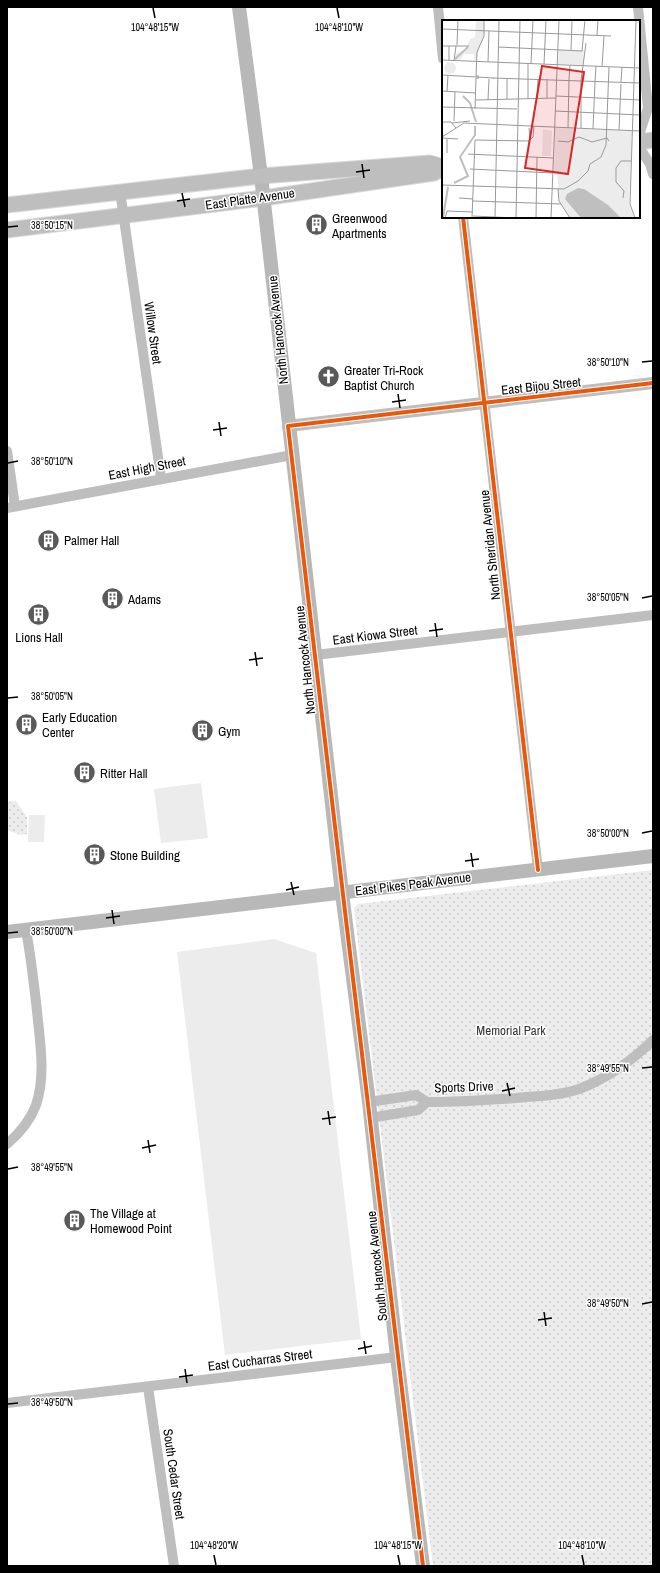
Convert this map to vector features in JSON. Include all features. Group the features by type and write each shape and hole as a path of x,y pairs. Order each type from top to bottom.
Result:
{"main road":[{"name":"North Hancock Avenue","path":"239,7 261,176 288,426 342,893"},
{"path":"640,142 653,140"},
{"name":"East Platte Avenue","path":"7,205 261,176 430,163 442,167"},
{"name":"East Platte Avenue","path":"7,230 263,198 434,173 442,168"},
{"name":"East Pikes Peak Avenue","path":"7,932 653,856"},
{"name":"South Hancock Avenue","path":"342,893 369,1102 397,1357 423,1566"}],"street":[{"path":"438,7 442,49"},
{"path":"638,7 639,20"},
{"path":"640,27 648,108 653,117"},
{"path":"640,131 648,108"},
{"path":"640,149 650,164 653,174"},
{"name":"Willow Street","path":"120,191 161,478"},
{"name":"North Sheridan Avenue","path":"463,218 538,870"},
{"name":"East Bijou Street","path":"288,426 653,383"},
{"path":"7,451 11,507"},
{"name":"East High Street","path":"11,507 161,478 292,455"},
{"name":"East Kiowa Street","path":"315,655 653,615"},
{"path":"7,1144 24,1128 30,1117 36,1104 41,1079 41,1045 33,972 26,930"},
{"name":"Sports Drive","path":"369,1102 416,1095 427,1102 455,1102 544,1096 574,1090 611,1072 653,1040"},
{"name":"Sports Drive","path":"370,1118 418,1110 427,1102"},
{"name":"East Cucharras Street","path":"7,1403 397,1357"},
{"name":"South Cedar Street","path":"148,1386 174,1566"}],"green space":[{"path":"201,783 208,838 161,843 154,789"},
{"path":"16,801 27,817 27,834 21,835 7,830 7,802"},
{"path":"29,815 45,815 44,842 28,842"},
{"name":"Memorial Park","path":"653,870 653,1566 433,1566 354,908 358,904"},
{"path":"274,939 316,953 361,1339 225,1355 177,952"}],"cycle path":[{"path":"463,218 538,870"},
{"path":"423,1566 388,1281 288,426 653,383"}],"place":[{"name":"Greenwood Apartments","path":"316,225"},
{"name":"Greater Tri-Rock Baptist Church","path":"329,377"},
{"name":"Palmer Hall","path":"48,540"},
{"name":"Adams","path":"113,599"},
{"name":"Lions Hall","path":"39,615"},
{"name":"Early Education Center","path":"27,724"},
{"name":"Gym","path":"203,731"},
{"name":"Ritter Hall","path":"85,773"},
{"name":"Stone Building","path":"94,855"},
{"name":"The Village at Homewood Point","path":"74,1220"}]}
